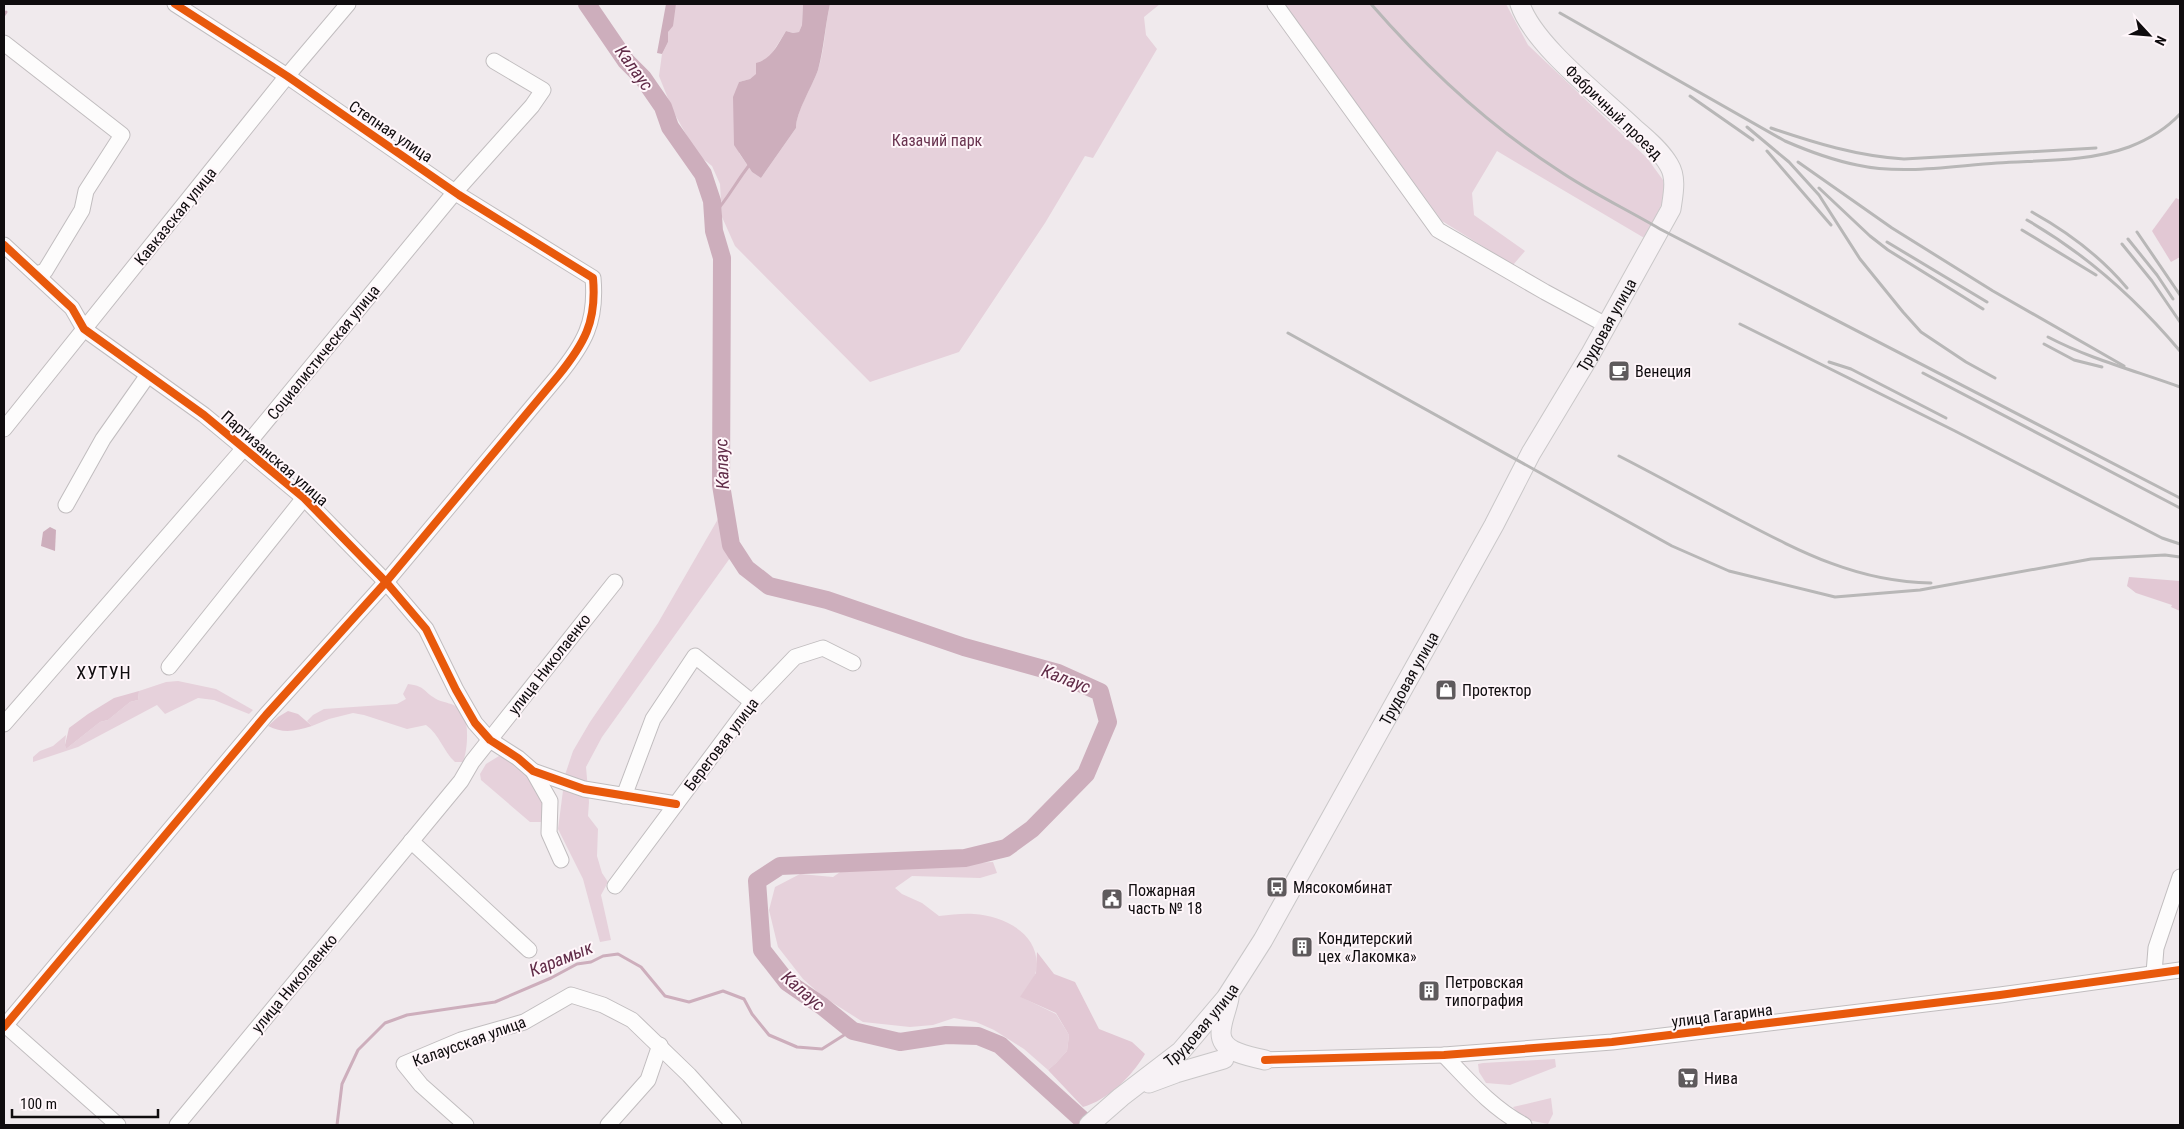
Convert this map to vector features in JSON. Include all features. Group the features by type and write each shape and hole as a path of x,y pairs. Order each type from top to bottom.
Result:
{"main road":[{"name":"Фабричный проезд","path":"1520,4 1532,26 1555,55 1648,140 1670,165 1674,187 1671,209 1660,229"},
{"name":"Трудовая улица","path":"1121,1097 1182,1051 1230,992 1263,940 1321,839 1494,525 1531,453 1660,229"},
{"path":"1230,992 1220,1034 1226,1046 1240,1054 1265,1060"},
{"name":"улица Гагарина","path":"1182,1051 1224,1059 1265,1060"},
{"path":"1089,1125 1121,1097 1157,1079 1224,1059"}],"street":[{"name":"Степная улица","path":"176,4 286,76 455,192 593,278 595,298 592,318 587,334 577,352 386,582"},
{"name":"Кавказская улица","path":"4,429 286,76 348,4"},
{"path":"1275,4 1438,230 1544,292 1606,325"},
{"path":"4,43 122,135 86,191 82,210 72,228 45,271 36,274"},
{"name":"Социалистическая улица","path":"4,724 244,447 455,192 532,106 543,90 494,61"},
{"name":"Партизанская улица","path":"4,246 72,308 84,329 204,414 304,498 386,582 426,629 474,723 490,740 518,758 533,771 584,790 676,804"},
{"path":"66,505 103,439 148,375"},
{"name":"Партизанская улица","path":"169,667 304,498"},
{"path":"118,1125 4,1025 266,715 386,582"},
{"name":"улица Николаенко","path":"177,1125 460,781 472,762 615,582"},
{"name":"Береговая улица","path":"615,886 752,702 795,657 823,648 853,663"},
{"path":"624,796 653,719 695,656 752,702"},
{"path":"533,771 550,801 550,833 561,860"},
{"path":"411,841 529,950"},
{"path":"2154,973 2156,948 2180,877"},
{"name":"улица Гагарина","path":"1265,1060 1444,1054 1671,1036 2180,970"},
{"name":"Калаусская улица","path":"466,1125 421,1084 404,1064 461,1040 524,1022 571,995 603,1004 632,1020 660,1045 734,1125"},
{"path":"608,1125 648,1080 660,1045"},
{"path":"1444,1054 1478,1091 1505,1115 1524,1125"}],"green space":[{"name":"Казачий парк","path":"676,4 803,4 802,25 799,32 786,31 771,55 763,61 757,74 750,79 739,82 737,89 739,153 752,172 761,178 796,128 799,114 818,70 830,4 1160,4 1144,17 1146,35 1157,49 1093,158 1085,156 1045,223 959,352 870,382 735,246 722,217 720,184 712,166 697,154 673,111 659,76 662,54 668,42 668,32"},
{"path":"1284,4 1506,4 1528,45 1647,158 1663,180 1666,194 1646,239 1497,151 1472,193 1474,215 1525,251 1513,265 1442,221"},
{"path":"718,519 730,558 602,737 586,767 589,802 588,816 598,829 597,856 602,873 608,882 601,895 611,940 600,942 583,879 558,829 565,775 573,751 590,722 658,623"},
{"path":"178,681 216,689 253,710 249,714 214,700 198,698 165,714 157,705 78,747 33,762 33,757 40,751 53,746 66,735 66,749 100,722 108,720 130,702 138,700 139,691 166,682"},
{"path":"408,684 418,686 438,700 452,704 460,709 467,727 466,750 463,762 455,762 435,733 426,725 407,729 353,713 329,719 312,726 307,721 324,709 397,704 406,699 403,694"},
{"path":"499,756 518,766 535,786 543,801 541,822 530,822 481,780 480,774 486,764"},
{"path":"993,862 997,873 980,878 912,876 895,888 902,894 922,903 939,916 974,914 998,919 1009,923 1027,938 1033,947 1036,958 1036,971 1032,981 1021,997 1056,1014 1069,1035 1067,1051 1048,1070 1024,1049 994,1030 976,1022 954,1018 933,1025 910,1027 863,1022 822,996 803,979 778,947 769,910 775,887 800,874 833,877 843,870"},
{"path":"1555,1059 1556,1067 1510,1085 1486,1083 1479,1072 1478,1064 1483,1063"},
{"path":"1551,1098 1553,1114 1548,1124 1523,1119 1513,1107"}],"shaded area":[{"path":"666,4 676,4 673,26 668,32 668,42 662,54 657,53"},
{"path":"803,4 830,4 820,62 799,115 796,128 761,178 752,172 734,145 733,97 739,82 750,79 756,74 756,63 770,55 786,31 799,32 802,25"},
{"path":"2176,198 2180,200 2180,257 2171,262 2152,231"},
{"path":"50,527 56,530 55,551 41,546 43,532"},
{"path":"2129,577 2180,581 2180,611 2171,607 2172,605 2136,593 2127,586"},
{"path":"139,691 138,700 130,702 108,720 100,722 66,749 65,745 69,728 114,698"},
{"path":"288,711 298,714 312,726 290,731 274,729 268,726"},
{"path":"1037,952 1054,974 1075,982 1099,1029 1132,1042 1145,1054 1126,1079 1110,1093 1083,1107 1048,1070 1067,1051 1069,1035 1056,1013 1020,997 1036,973"}],"waterway":[{"name":"Калаус","path":"587,4 626,61 643,78 663,107 670,127 703,174 712,201 714,231 722,258 721,485 731,545 746,568 769,586 827,600 964,647 1058,673 1100,692 1108,722 1086,774 1032,829 1006,848 965,858 780,866 757,881 762,950 787,982 822,1006 853,1031 900,1042 946,1035 978,1036 1000,1045 1088,1125"},
{"path":"713,215 751,163"},
{"name":"Карамык","path":"337,1125 342,1084 358,1050 385,1023 407,1015 495,1002 551,978 577,964 591,962 603,956 618,954 641,967 665,996 689,1002 723,991 744,999 752,1014 769,1035 797,1047 822,1049 852,1030"}],"railway":[{"path":"1371,4 1435,72 1482,114 1532,152 1583,186 1660,229 2180,498"},
{"path":"1560,13 1785,141 1829,158 1874,168 1909,170 2081,158 2113,152 2143,141 2163,129 2180,114"},
{"path":"1690,96 1753,140"},
{"path":"1747,127 1789,162 1819,195 1860,259 1921,332 1966,362 1995,378"},
{"path":"1771,128 1836,148 1904,159 2096,148"},
{"path":"1767,151 1831,225"},
{"path":"1798,162 1892,228 1993,291 2124,366"},
{"path":"1819,188 1870,236 1888,250 1983,309"},
{"path":"2032,212 2083,246 2127,288"},
{"path":"2027,220 2049,233 2110,279 2164,332 2180,351"},
{"path":"2022,230 2096,275"},
{"path":"2137,232 2180,295"},
{"path":"2128,239 2157,275 2173,299"},
{"path":"1887,242 1987,302"},
{"path":"2122,244 2152,281 2180,322"},
{"path":"1740,324 1955,431 2162,538 2180,544"},
{"path":"1288,333 1672,546 1729,571 1835,597 1920,590 2091,559 2165,555 2180,557"},
{"path":"2048,337 2097,358 2180,387"},
{"path":"2044,344 2074,360 2102,367"},
{"path":"1829,362 1851,369 1946,418"},
{"path":"1923,373 2180,508"},
{"path":"1619,456 1805,553 1853,571 1878,577 1931,583"}],"cycle path":[{"path":"4,1027 266,715 386,582 558,376 582,343 591,320 594,294 593,278 459,195 287,76 175,4"},
{"path":"4,245 72,308 84,329 204,415 304,498 386,582 426,629 456,690 475,723 490,740 518,758 533,771 584,789 676,804"},
{"path":"1265,1060 1444,1055 1612,1042 2000,995 2180,970"}],"place":[{"name":"Венеция","path":"1619,371"},
{"name":"Протектор","path":"1446,690"},
{"name":"Мясокомбинат","path":"1277,887"},
{"name":"Пожарная часть № 18","path":"1112,899"},
{"name":"Кондитерский цех «Лакомка»","path":"1302,947"},
{"name":"Петровская типография","path":"1429,991"},
{"name":"Нива","path":"1688,1078"}],"district":[{"name":"ХУТУН","path":"104,673"}]}
